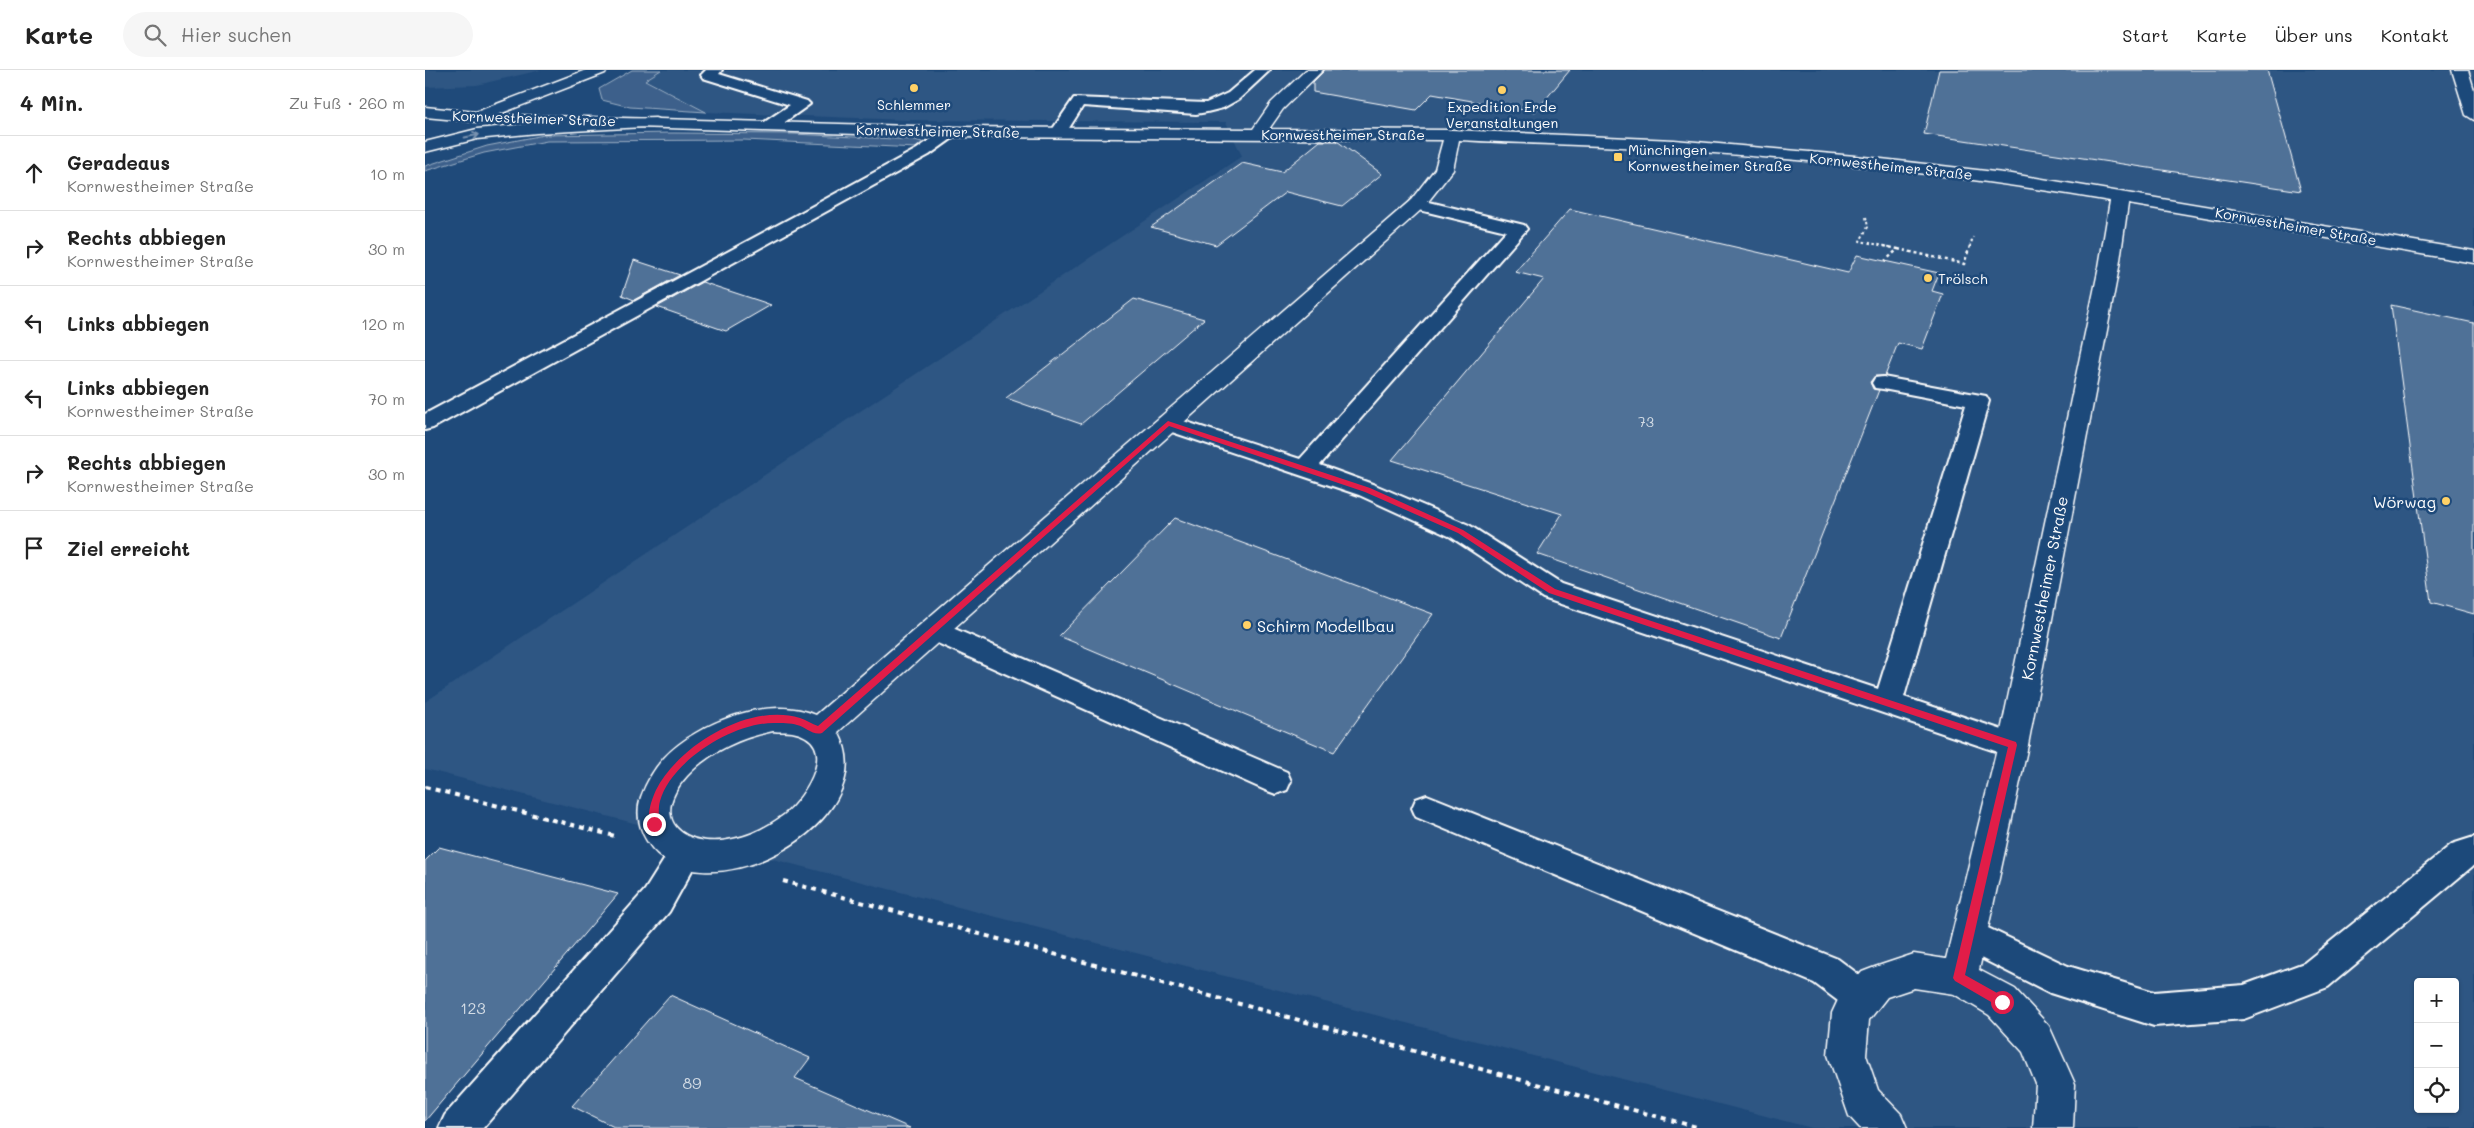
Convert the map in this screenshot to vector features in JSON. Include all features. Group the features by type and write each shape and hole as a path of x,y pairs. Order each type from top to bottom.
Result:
{"main road":[{"path":"425,143 478,117 600,70"},
{"path":"1258,133 1277,106 1315,70"},
{"path":"2460,70 2474,115"},
{"name":"Kornwestheimer Straße","path":"425,112 478,117 951,132 1452,134 1674,145 1855,161 2012,179 2474,257"},
{"path":"425,131 478,117"},
{"path":"425,147 477,134 537,128 655,122"},
{"path":"819,731 1417,204 1445,170 1452,134"},
{"name":"Kornwestheimer Straße","path":"1959,978 2013,745 2109,267 2119,196"},
{"path":"773,719 798,721 819,731 830,744 834,762 829,782 815,804 795,825 768,842 739,852 710,857 685,854 665,842 654,824 655,801 667,778 688,755 714,737 743,725 773,719"},
{"path":"1887,1128 1863,1102 1847,1056 1851,1013 1875,984 1914,972 1959,978 2002,1002 2036,1039 2056,1084 2053,1128"}],"lane":[{"path":"715,70 708,75 802,104 769,126"},
{"path":"1059,133 1079,101 1196,109 1211,108 1225,104 1263,70"},
{"path":"425,423 831,204 923,152 951,132"},
{"path":"1305,468 1518,230 1417,204"},
{"path":"1883,382 1978,401 1888,703"},
{"path":"1168,423 1367,490 1460,531 1552,591 2013,745"},
{"path":"933,630 1276,781"},
{"path":"1427,808 1826,971 1863,998"},
{"path":"1969,935 2062,981 2154,1009 2244,1002 2316,975 2463,854 2474,851"},
{"path":"458,1128 657,901 685,854"}],"path":[{"path":"1866,217 1868,227 1860,240 1964,264 1973,237"},
{"path":"1885,261 1898,249"},
{"path":"425,786 617,837"},
{"path":"780,880 1700,1128"}],"shaded area":[{"path":"425,70 541,70 477,85 425,87"},
{"path":"632,70 661,70 645,80 706,112 630,107 602,100 599,89"},
{"path":"661,70 2474,70 2474,1128 1812,1128 425,769 425,702 1242,156 1226,122 906,120 706,112 645,79"},
{"path":"793,134 915,140 922,142 917,148 744,140 547,141 484,153 425,171 425,166 487,146 544,135"}],"building":[{"name":"Expedition Erde Veranstaltungen","path":"1325,70 1570,70 1535,112 1432,94 1416,110 1313,92 1313,82"},
{"path":"1939,70 2267,70 2301,191 1924,134"},
{"path":"1320,141 1337,141 1382,174 1342,206 1286,192 1216,245 1151,227 1242,163 1282,172"},
{"path":"1570,209 1848,273 1857,255 1939,273 1932,291 1943,294 1922,349 1898,343 1885,376 1875,376 1870,382 1873,389 1879,390 1781,638 1537,554 1562,514 1392,460 1544,279 1515,272"},
{"path":"634,260 680,275 634,300 622,295"},
{"path":"702,282 771,305 726,331 657,307"},
{"path":"1134,299 1204,319 1081,424 1006,398"},
{"name":"Wörwag","path":"2391,305 2474,323 2474,614 2431,602"},
{"name":"Schirm Modellbau","path":"1175,518 1433,614 1334,752 1059,636"},
{"path":"439,847 618,894 425,1121 425,861"},
{"path":"670,995 810,1058 795,1078 910,1128 616,1128 572,1106"}],"place":[{"name":"Schlemmer","path":"914,88"},
{"name":"Expedition Erde Veranstaltungen","path":"1502,90"},
{"name":"Münchingen Kornwestheimer Straße","path":"1618,157"},
{"name":"Trölsch","path":"1928,278"},
{"name":"Wörwag","path":"2446,501"},
{"name":"Schirm Modellbau","path":"1247,625"}],"route":[{"path":"654,824 655,801 667,778 688,755 714,737 743,725 773,719 798,721 819,731 1168,423 1367,490 1460,531 1552,591 2013,745 1959,978 2002,1002"}]}
